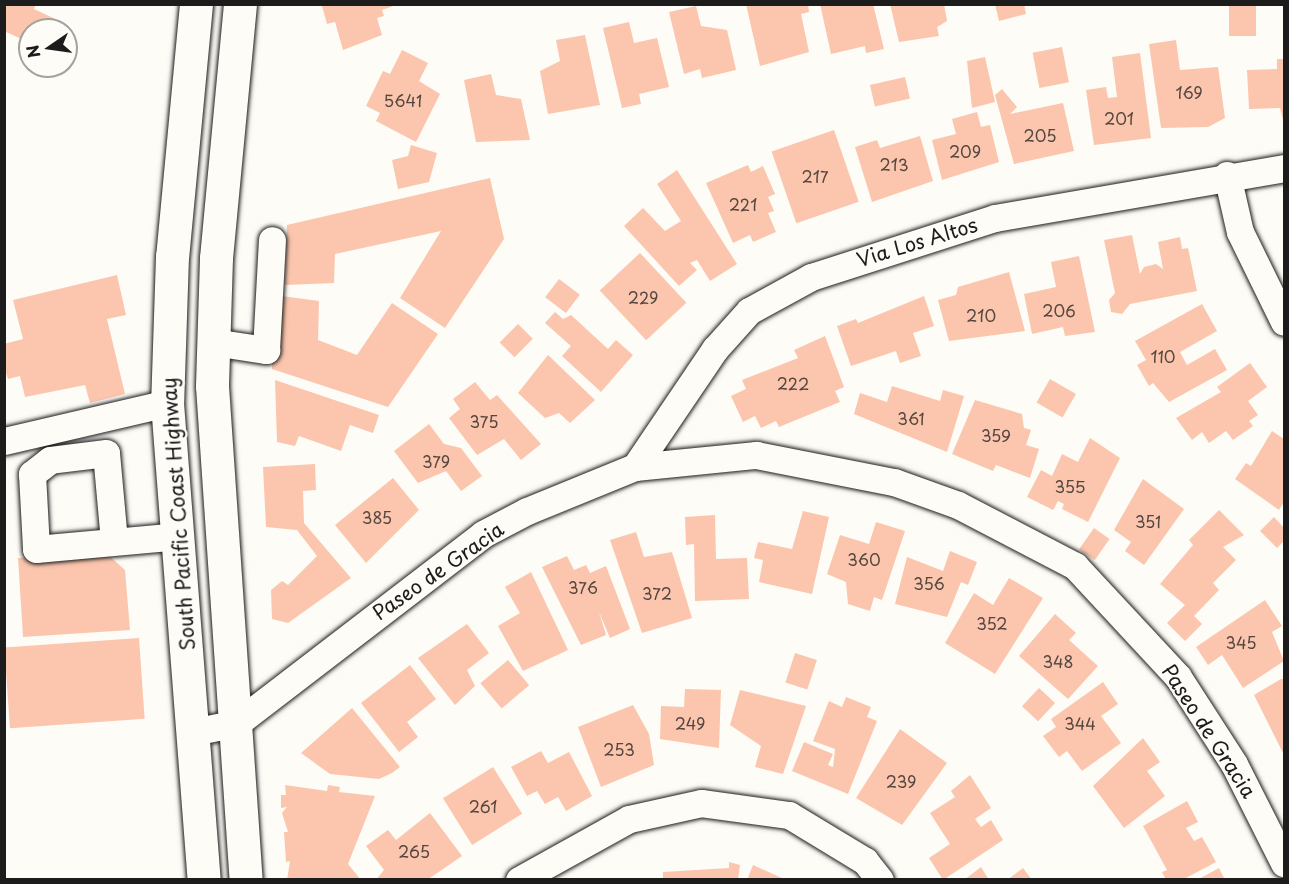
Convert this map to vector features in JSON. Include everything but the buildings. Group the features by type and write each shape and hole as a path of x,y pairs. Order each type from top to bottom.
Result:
{"highway":[{"name":"South Pacific Coast Highway","path":"196,4 172,256 167,403 204,879"},
{"path":"240,4 225,145 213,342 246,879"}],"street":[{"name":"Via Los Altos","path":"635,467 715,349 749,311 811,277 995,218 1227,175 1284,168"},
{"path":"1227,175 1240,232 1284,322"},
{"path":"213,342 266,350 272,240"},
{"path":"4,441 167,403"},
{"name":"Paseo de Gracia","path":"193,732 237,723 483,534 590,481 635,467 756,455 846,470 958,505 1075,566 1178,677 1234,764 1282,848"},
{"path":"114,542 179,536"},
{"path":"519,879 629,819 701,802 789,815 865,861 879,879"}]}
